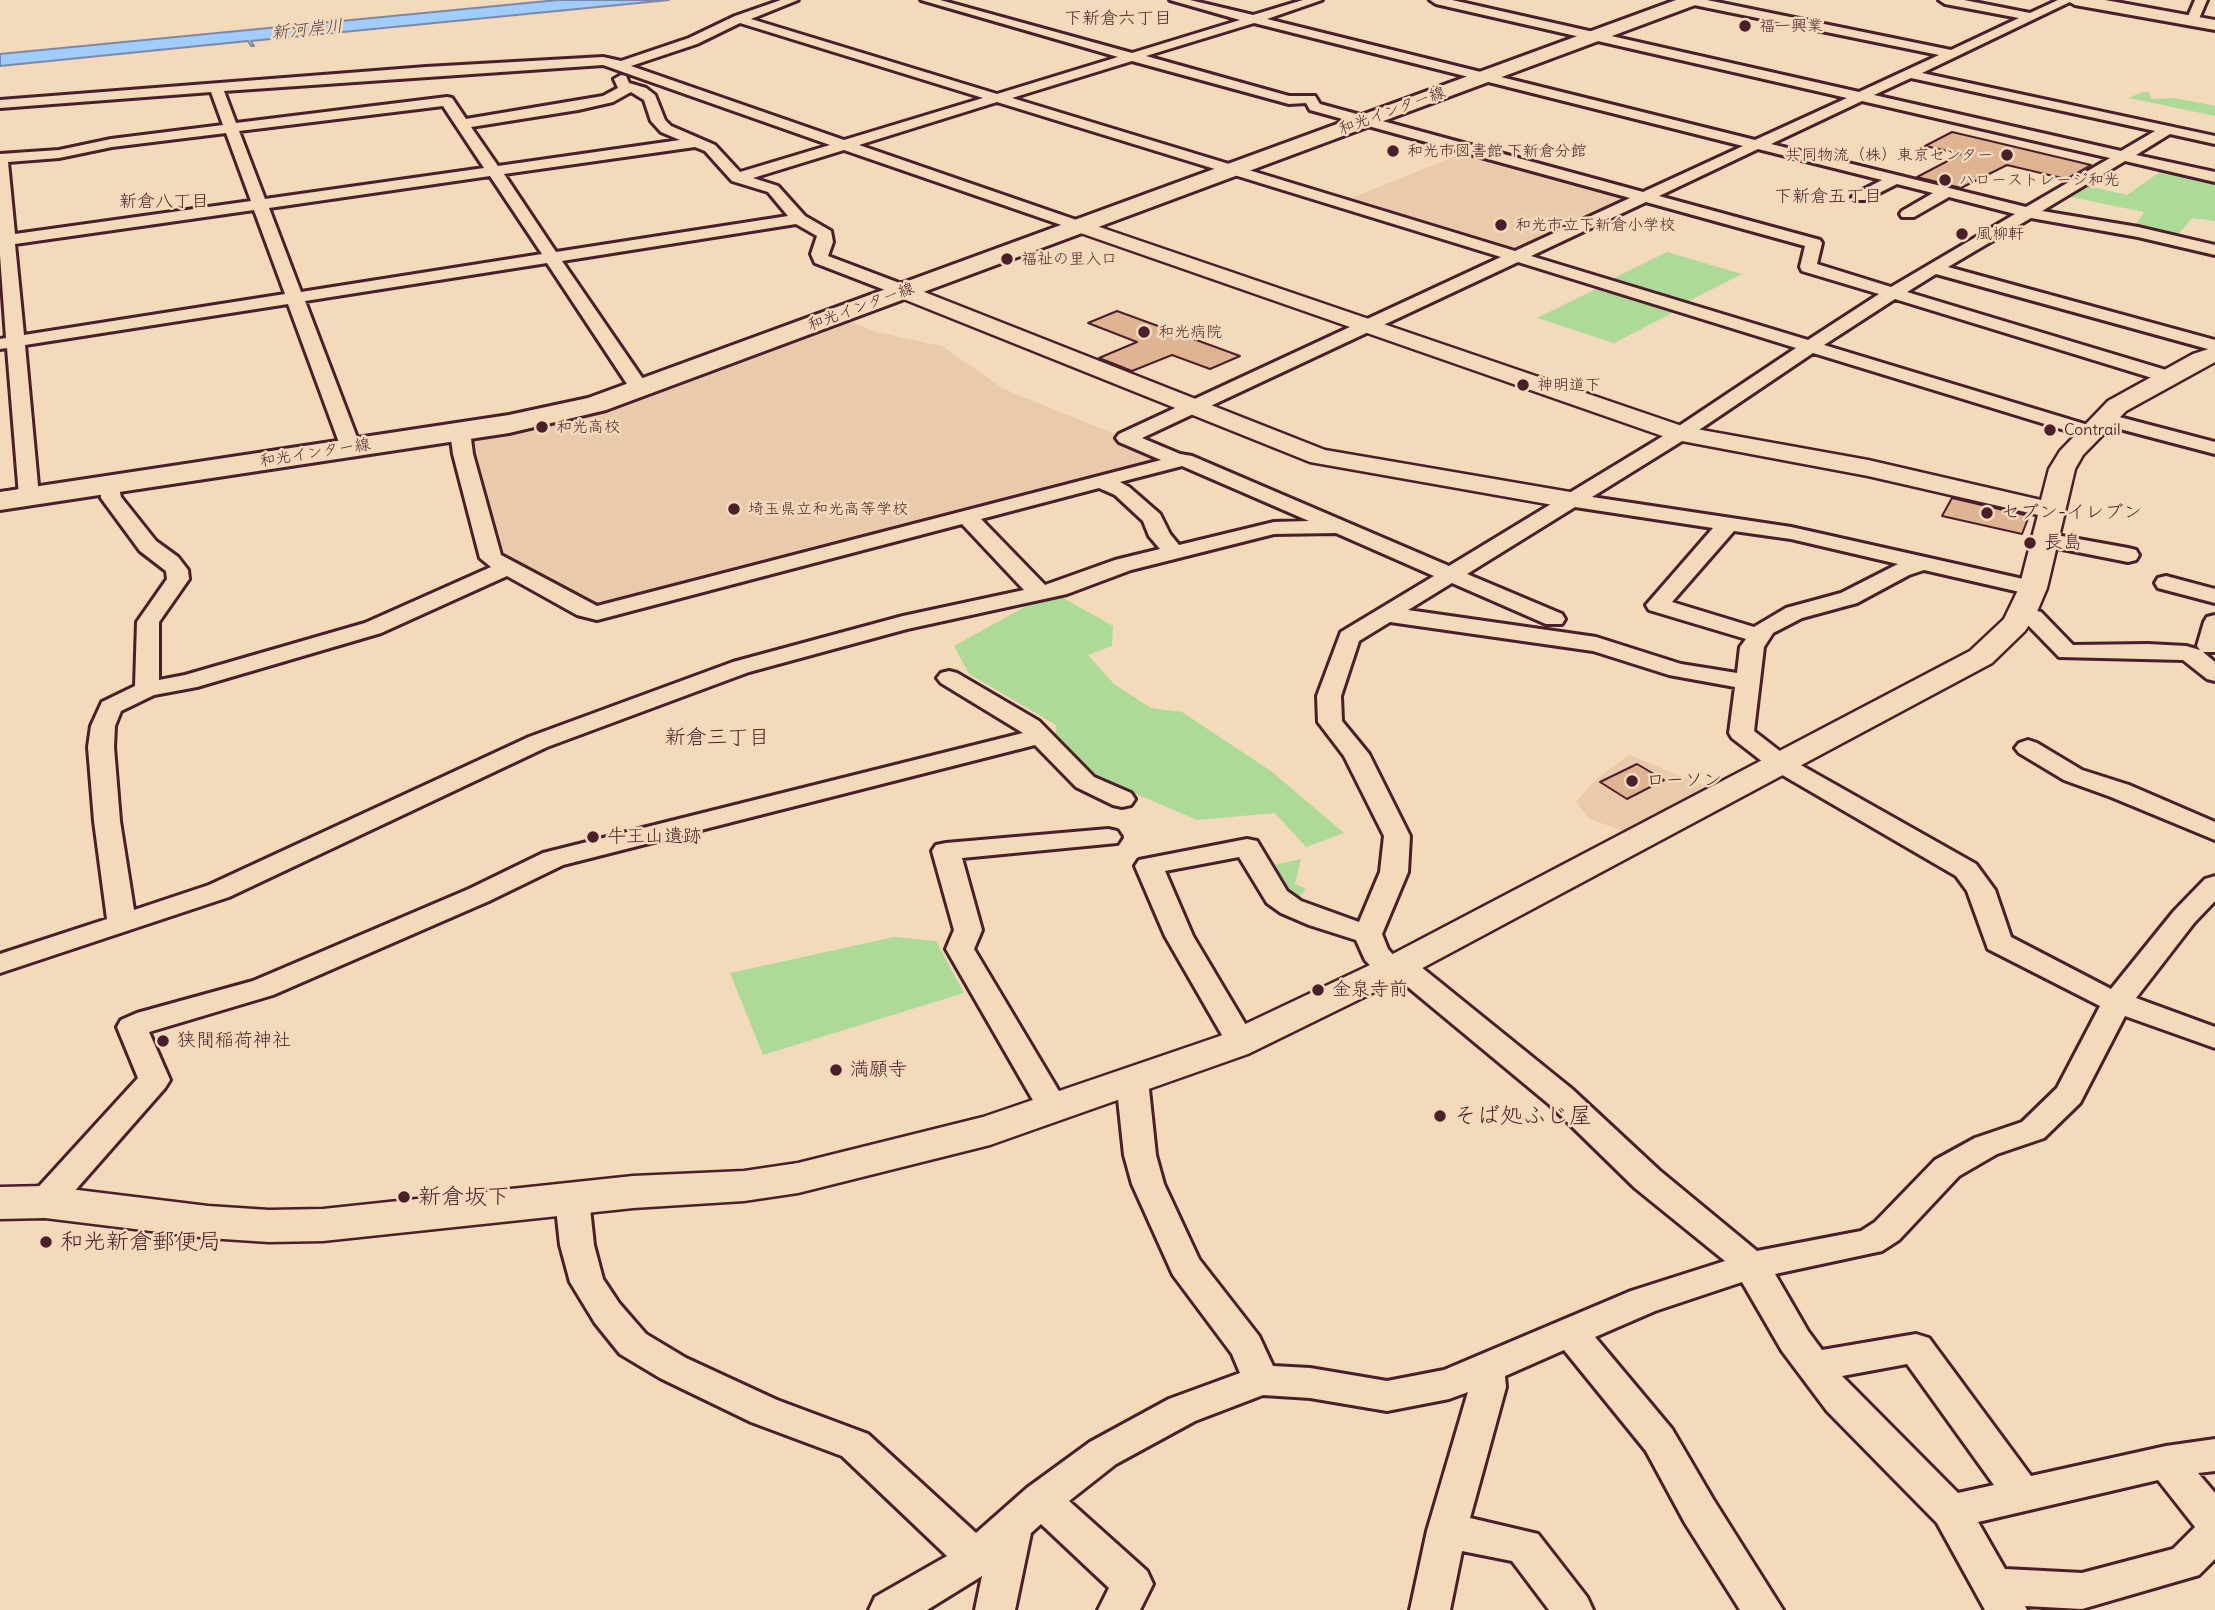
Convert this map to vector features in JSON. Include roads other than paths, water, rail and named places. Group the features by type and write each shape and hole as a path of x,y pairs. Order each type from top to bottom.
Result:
{"main road":[{"name":"和光インター線","path":"0,501 561,414 644,387 1690,0"},
{"path":"2075,0 2215,25"}],"street":[{"path":"624,67 792,0"},
{"path":"927,0 1289,100 1310,99 1315,107 1814,243 1808,267 2169,377"},
{"path":"1176,0 2029,212 2215,250"},
{"path":"737,177 1316,0"},
{"path":"1436,0 2215,177"},
{"path":"1690,0 1954,54"},
{"path":"1945,0 2033,17"},
{"path":"1554,619 1185,460 1176,460 1126,438 2068,0"},
{"path":"2192,21 2202,0 2215,2"},
{"path":"739,19 1812,346 2098,425 2215,448"},
{"path":"0,104 590,62 624,67 1680,434 1868,468 2049,524 2128,555"},
{"path":"624,67 621,81 650,98 658,121 666,129 710,148 737,177 773,189 799,219 825,234 825,242 819,254 821,259 1319,457 1791,533 1924,563 2028,601"},
{"path":"1910,74 2215,140"},
{"path":"463,124 578,106 608,99 630,87"},
{"path":"216,88 351,448"},
{"path":"29,496 9,342 0,158 85,150 111,143 447,100 636,383 644,387"},
{"path":"2167,130 1894,293 1680,434 1349,637 1329,696 1330,722 1356,754 1397,836 1394,872 1368,934 1375,953 1561,1097 1647,1179 1739,1253 1761,1281 1795,1342 1840,1400 1951,1511 2001,1598 2082,1591 2185,1563 2215,1533"},
{"path":"4,240 700,142"},
{"path":"1860,197 1896,179"},
{"path":"1908,215 1947,192"},
{"path":"9,342 799,219"},
{"path":"1935,269 2215,346"},
{"path":"15,1206 269,1226 323,1225 633,1192 744,1186 798,1178 990,1130 1241,1042 1395,968 1981,657 2015,625 2028,601 2062,469 2073,452 2130,397 2215,354"},
{"path":"460,431 463,454 491,558 585,610 597,613 1103,482 1171,464 1176,460"},
{"path":"1103,482 1122,491 1153,518 1160,536 1174,552"},
{"path":"110,484 111,498 148,546 177,570 178,579 148,622 147,689"},
{"path":"967,517 1040,593"},
{"path":"1729,523 1657,605 1758,635"},
{"path":"0,964 197,899 252,876 538,742 741,667 903,622 1040,593 1122,565 1274,528 1339,527"},
{"path":"1924,563 1901,570 1849,597 1776,621 1758,635 1752,647 1741,733 1781,764 1966,870 1981,890 1998,942 2099,995 2215,1038"},
{"path":"122,924 107,821 101,747 103,726 111,707 147,689 188,682 373,628 509,567"},
{"path":"2166,583 2215,596"},
{"path":"2028,601 2033,617 2067,652 2203,648"},
{"path":"1385,614 1571,639 1612,648 1677,670 1748,682"},
{"path":"2215,622 2203,648 2193,656 2215,674"},
{"path":"949,678 1030,726 1084,782 1122,799"},
{"path":"15,1206 154,1080 132,1027 140,1023 263,988 479,895 553,859 1040,736"},
{"path":"2028,748 2073,775 2120,791 2215,832"},
{"path":"1053,1108 960,950 968,930 946,850 1108,837"},
{"path":"1241,1042 1179,936 1149,866 1247,847 1277,897 1319,919 1368,934"},
{"path":"889,1610 951,1576 976,1558 1027,1513 1103,1453 1182,1410 1262,1380 1310,1383 1387,1396 1449,1384 1643,1301 1749,1266 1870,1242 1887,1231 1947,1168 1986,1146 2033,1130 2069,1095 2117,1002 2184,917 2215,885"},
{"path":"1132,1080 1140,1155 1148,1184 1185,1266 1246,1346 1262,1380"},
{"path":"572,1199 577,1245 587,1282 607,1313 633,1344 673,1368 764,1411 855,1445 976,1558"},
{"path":"1570,1332 1659,1440 1699,1511 1763,1610"},
{"path":"1814,1366 1916,1348 2023,1495"},
{"path":"1430,1610 1447,1531 1488,1387 1486,1368"},
{"path":"1951,1511 2166,1462 2215,1455"},
{"path":"2166,1462 2215,1522"},
{"path":"995,1610 1027,1513"},
{"path":"1027,1513 1133,1584 1118,1610"},
{"path":"1447,1531 1524,1546 1573,1610"}],"water":[{"name":"新河岸川","path":"558,0 669,0 251,41 254,46 248,41 0,66 0,54"}],"place":[{"name":"福一興業","path":"1745,26"},
{"name":"和光市図書館 下新倉分館","path":"1393,151"},
{"name":"共同物流（株）東京センター","path":"2007,155"},
{"name":"ハローストレージ和光","path":"1945,180"},
{"name":"和光市立下新倉小学校","path":"1501,225"},
{"name":"風柳軒","path":"1962,234"},
{"name":"福祉の里入口","path":"1007,259"},
{"name":"和光病院","path":"1144,332"},
{"name":"神明道下","path":"1523,385"},
{"name":"和光高校","path":"542,427"},
{"name":"Contrail","path":"2050,430"},
{"name":"埼玉県立和光高等学校","path":"734,509"},
{"name":"セブン-イレブン","path":"1987,513"},
{"name":"長島","path":"2030,543"},
{"name":"ローソン","path":"1632,781"},
{"name":"牛王山遺跡","path":"593,837"},
{"name":"金泉寺前","path":"1318,990"},
{"name":"狭間稲荷神社","path":"163,1041"},
{"name":"満願寺","path":"836,1070"},
{"name":"そば処ふじ屋","path":"1440,1116"},
{"name":"新倉坂下","path":"404,1197"},
{"name":"和光新倉郵便局","path":"46,1242"}],"district":[{"name":"下新倉六丁目","path":"1118,19"},
{"name":"下新倉五丁目","path":"1828,197"},
{"name":"新倉八丁目","path":"164,202"},
{"name":"新倉三丁目","path":"717,738"}]}
